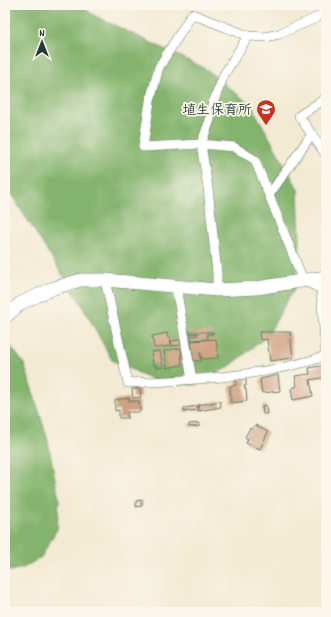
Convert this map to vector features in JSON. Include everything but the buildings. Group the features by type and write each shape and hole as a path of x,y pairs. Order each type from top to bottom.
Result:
{"street":[{"path":"105,280 128,382 192,380 256,373 300,365 326,355 320,289 303,280 255,160 234,147 201,144 143,147 150,101 159,67 192,14 248,36 265,37 279,34 316,18 326,11"},
{"path":"217,290 217,273 208,188 201,144 210,120 212,105 225,73 248,36"},
{"path":"326,98 299,116 326,155"},
{"path":"269,195 312,134"},
{"path":"5,317 21,303 54,288 80,280 105,280 217,290 257,288 326,277"},
{"path":"176,287 192,380"}],"green space":[{"path":"5,5 80,5 95,16 204,68 251,105 298,189 300,243 295,287 267,336 230,366 195,385 158,382 112,360 81,303 5,185"},
{"path":"5,339 24,364 47,437 59,500 57,529 41,557 23,568 5,572"}],"place":[{"name":"埴生保育所","path":"266,126"}]}
